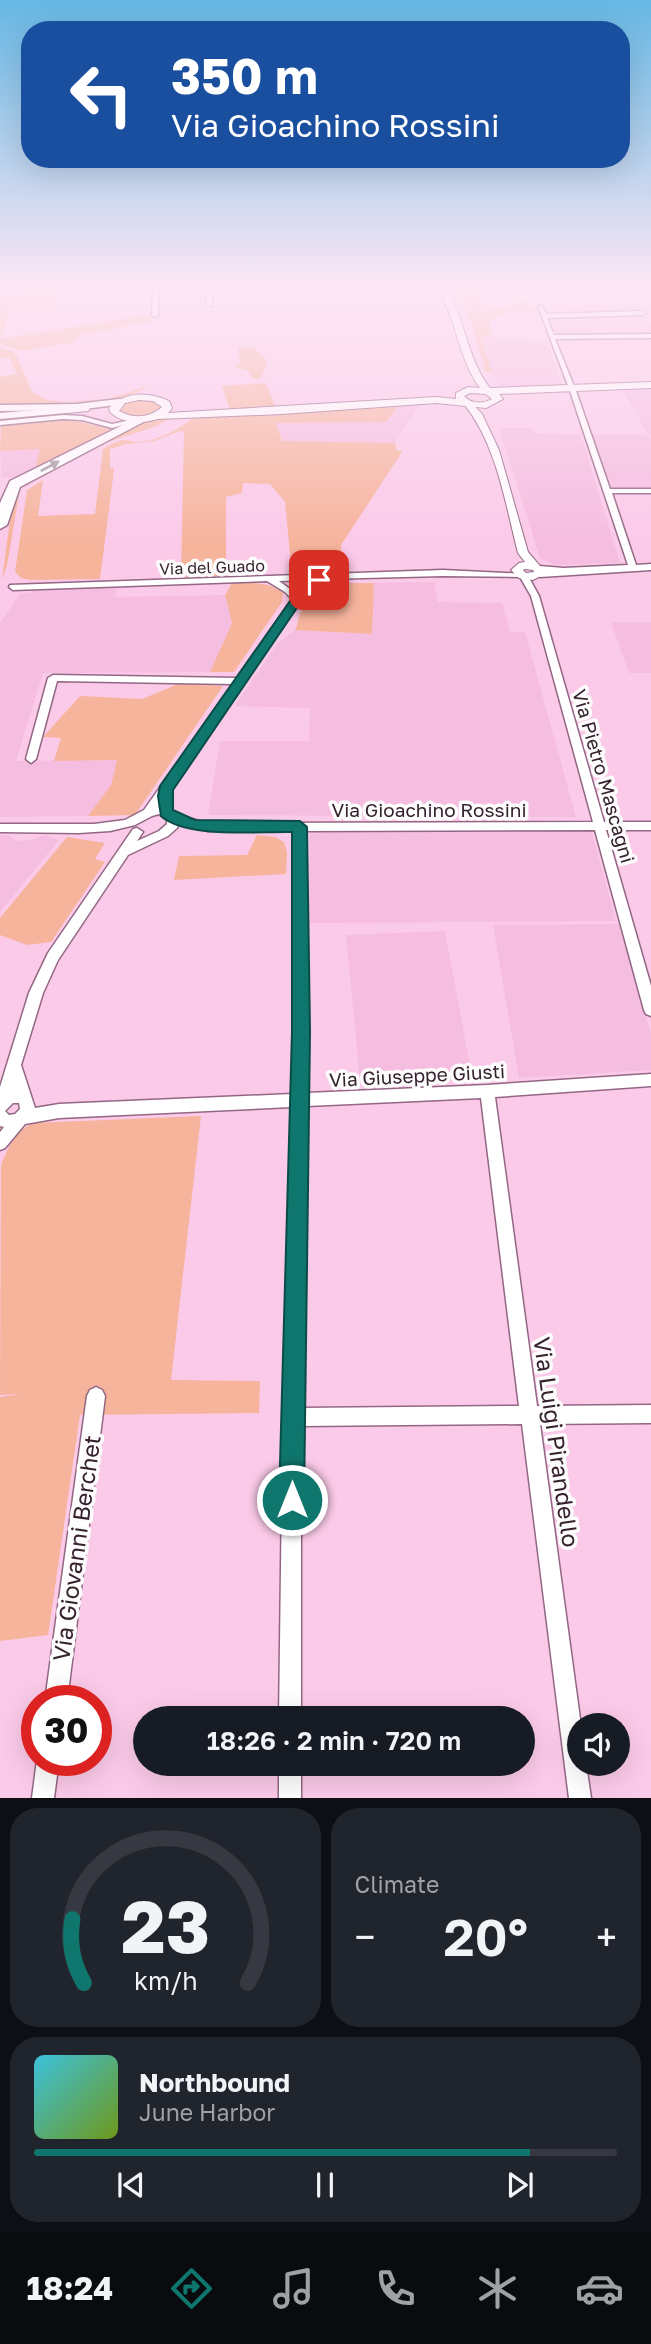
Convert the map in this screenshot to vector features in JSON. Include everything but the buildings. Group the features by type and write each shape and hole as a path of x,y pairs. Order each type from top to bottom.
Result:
{"highway":[{"path":"0,408 77,407 117,410"},
{"path":"0,525 15,484 149,418"},
{"path":"0,483 4,510"}],"main road":[{"path":"465,398 470,373"},
{"path":"473,373 492,396"},
{"path":"0,416 88,408 117,410 130,419 651,385"},
{"path":"465,398 492,396"},
{"path":"117,410 138,397 260,412"},
{"path":"149,418 167,408 162,400"}],"street":[{"path":"566,373 633,568"},
{"path":"488,433 492,396"},
{"path":"465,398 479,412 488,433 529,571 651,567"},
{"path":"113,426 121,421 117,410"},
{"path":"0,423 63,417 82,418 113,426 149,418"},
{"path":"608,491 651,491"},
{"name":"Via del Guado","path":"13,587 529,571"},
{"name":"Via Pietro Mascagni","path":"529,571 651,1010"},
{"path":"297,599 301,583 306,578"},
{"path":"21,1119 5,1121 1,1109 36,993 52,957 136,826 165,790 297,599 321,578"},
{"path":"269,579 297,599"},
{"path":"31,759 53,678 240,681"},
{"path":"165,790 173,825 168,832"},
{"name":"Via Gioachino Rossini","path":"149,811 208,827"},
{"path":"0,828 136,826 155,837"},
{"name":"Via Gioachino Rossini","path":"121,853 168,832 208,827 651,826"},
{"path":"290,1706 292,1417 302,1018 300,827"},
{"path":"0,1143 28,1109 14,1065"},
{"name":"Via Giuseppe Giusti","path":"21,1119 59,1111 488,1091 651,1080"},
{"name":"Via Luigi Pirandello","path":"488,1091 580,1798"},
{"path":"1,1109 15,1096 25,1099"},
{"name":"Via Giuseppe Giusti","path":"25,1099 59,1111"},
{"name":"Via Giovanni Berchet","path":"58,1685 96,1396"},
{"path":"292,1417 651,1414"},
{"path":"43,1798 46,1776"},
{"path":"290,1776 290,1798"}],"shaded area":[{"path":"24,373 32,392 47,400 64,402 108,399 146,387 117,399 76,405 0,405 0,377"},
{"path":"250,373 263,373 261,378 252,379"},
{"path":"492,373 558,373 562,386 500,389"},
{"path":"266,383 276,410 229,408 222,386"},
{"path":"651,390 651,435 648,435 623,391"},
{"path":"154,400 162,408 141,416 120,411 123,403"},
{"path":"420,404 395,443 282,441 277,423 386,422 398,406"},
{"path":"398,406 386,422 276,423 282,441 395,443 396,449 402,452 341,545 342,572 292,574 285,502 270,484 243,483 242,493 226,497 226,576 181,577 184,432 181,431 154,441 110,449 110,468 114,468 100,579 31,580 21,578 15,572 27,490 43,480 38,516 95,514 103,449 115,442 155,439 195,416"},
{"path":"172,416 157,426 102,444 20,489 2,580 14,490 146,420"},
{"path":"66,419 102,427 121,426 35,471 40,449 0,451 1,425"},
{"path":"499,428 532,428 535,433 581,435 620,563 555,565 540,558"},
{"path":"591,435 648,435 651,441 651,489 612,489"},
{"path":"41,449 35,471 23,477 2,478 0,451"},
{"path":"434,582 438,602 502,603 510,632 525,632 576,817 208,815 220,741 309,741 310,708 235,706 277,644 295,630 371,634 374,583"},
{"path":"232,583 268,585 283,592 282,602 234,672 210,672 232,623 225,595"},
{"path":"337,583 374,583 372,634 295,630 306,605 321,591"},
{"path":"117,587 115,597 225,595 232,623 210,672 43,673 16,761 117,760 111,785 88,816 0,817 0,623 20,594 32,591"},
{"path":"611,622 651,622 651,673 629,673"},
{"path":"178,684 223,686 135,815 88,816 111,785 117,760 54,761 61,738 43,737 80,696 142,699"},
{"path":"591,829 616,921 309,923 310,830"},
{"path":"0,835 10,835 15,841 31,840 45,835 59,840 0,912"},
{"path":"257,835 275,837 284,842 287,852 286,874 174,880 179,856 247,855"},
{"path":"67,837 105,843 95,859 105,862 51,942 27,945 0,935 0,918"},
{"path":"619,924 651,1034 651,1070 519,1078 493,925"},
{"path":"445,931 472,1077 360,1081 346,935"},
{"path":"201,1116 171,1380 260,1381 259,1413 80,1415 48,1635 0,1641 0,1397 21,1394 0,1395 1,1165 17,1135 33,1123"}],"route":[{"path":"292,1500 301,1032 300,827 208,827 179,821 166,812 165,790 297,599 319,580"}]}
